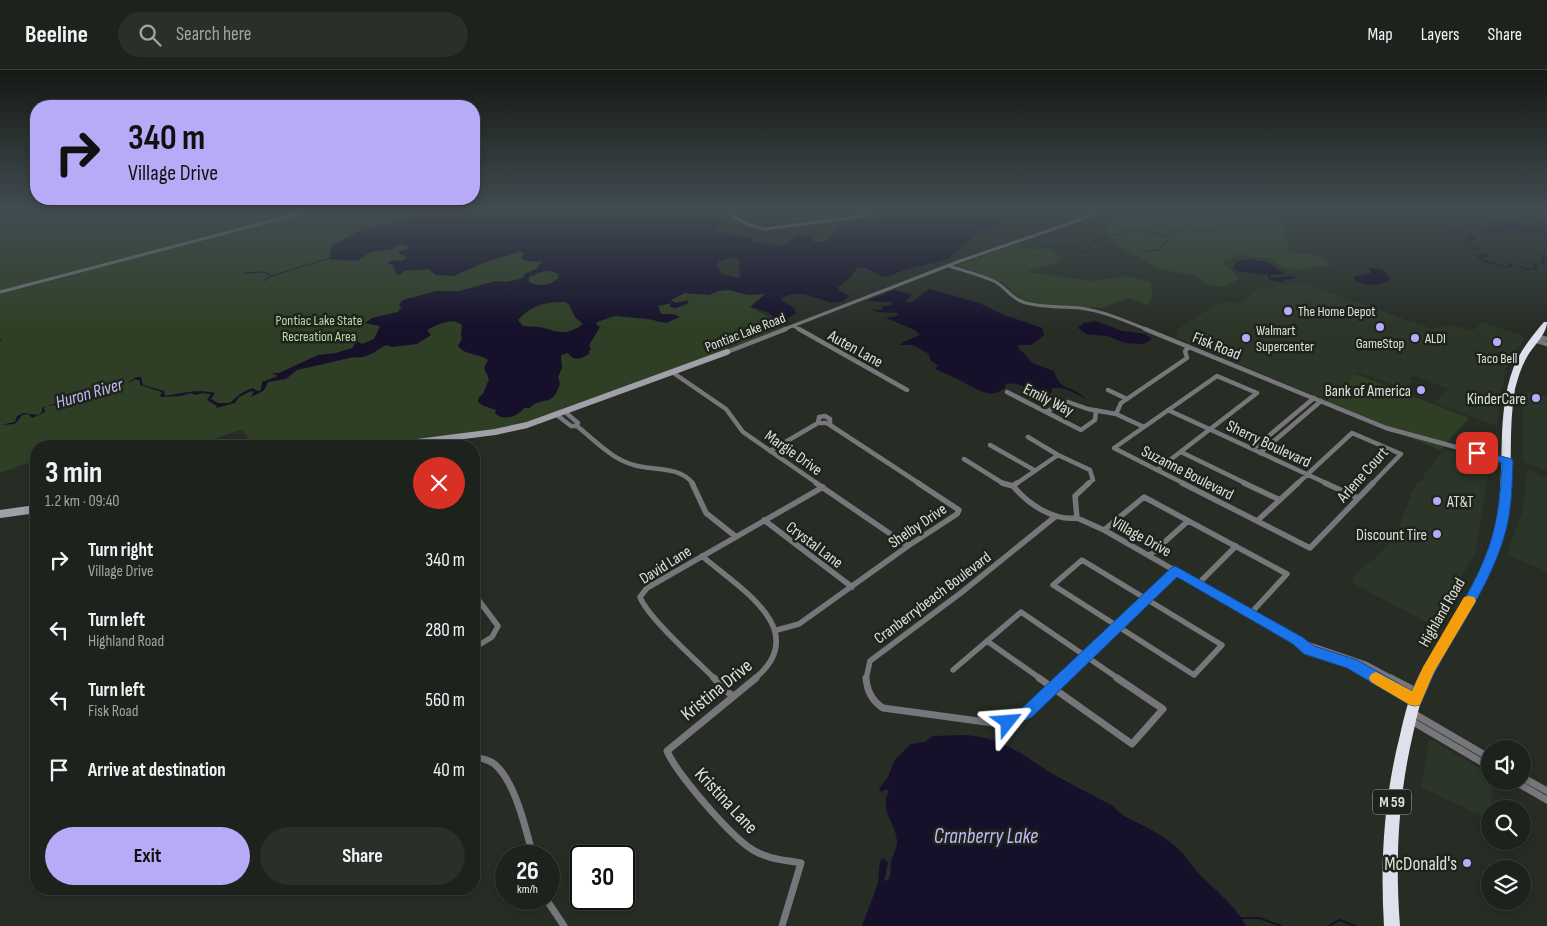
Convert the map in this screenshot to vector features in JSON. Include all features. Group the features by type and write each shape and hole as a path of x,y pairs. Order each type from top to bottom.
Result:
{"highway":[{"name":"Highland Road","path":"1392,926 1390,821 1398,767 1414,706 1428,671 1480,582 1494,551 1501,528 1506,497 1511,390 1518,365 1535,338 1547,324"}],"street":[{"path":"0,292 164,249"},
{"name":"Pontiac Lake Road","path":"432,440 508,430 557,415 998,249"},
{"name":"Fisk Road","path":"949,266 994,281 1004,287 1009,295 1022,302 1035,305 1081,308 1103,313 1397,432 1508,461"},
{"name":"Auten Lane","path":"793,326 906,390"},
{"path":"1535,338 1547,339"},
{"path":"1535,338 1547,344"},
{"path":"1116,414 1118,406 1187,358 1185,351 1189,347"},
{"name":"Margie Drive","path":"672,372 726,410 743,432 908,546"},
{"name":"Suzanne Boulevard","path":"1210,430 1258,393 1217,376 1114,448 1310,548"},
{"path":"1108,390 1127,399"},
{"name":"Emily Way","path":"1007,392 1081,430 1095,420 1096,410"},
{"path":"1253,449 1314,398"},
{"path":"1260,453 1321,401"},
{"path":"1046,412 1064,402 1116,414 1144,427"},
{"name":"Sherry Boulevard","path":"1168,410 1358,498"},
{"path":"565,412 578,423 577,426 618,460 644,467 668,469 689,478 706,513 735,536"},
{"path":"557,415 571,426 577,426"},
{"path":"1293,416 1300,419"},
{"name":"Shelby Drive","path":"770,450 818,423 830,424 958,508 957,514 908,546 799,624 777,630"},
{"path":"1157,470 1210,430"},
{"path":"1275,431 1282,434"},
{"name":"Arlene Court","path":"1308,474 1352,433 1401,454 1310,548"},
{"path":"1028,438 1090,470 1093,480 1076,492 1073,500 1077,518"},
{"path":"990,445 1034,470"},
{"path":"1182,452 1280,500"},
{"path":"1013,486 1058,455"},
{"path":"964,459 1004,484 1013,486 1019,495 1056,516"},
{"path":"1257,521 1308,474"},
{"name":"David Lane","path":"732,696 653,616 640,597 644,590 823,487"},
{"path":"1104,530 1144,497 1287,574 1250,614"},
{"path":"0,514 30,510"},
{"name":"Village Drive","path":"1056,516 1069,519 1077,518 1104,530 1298,640 1309,650 1352,664 1414,706 1474,753"},
{"name":"Cranberrybeach Boulevard","path":"1053,688 1027,713 1002,723 883,708 871,697 866,678 866,669 870,661 962,592 1056,516"},
{"name":"Crystal Lane","path":"764,520 852,587"},
{"path":"1149,556 1188,520"},
{"path":"1198,584 1236,546"},
{"path":"702,556 764,610 777,630"},
{"path":"1082,560 1222,645 1194,675 1117,626 1053,585 1082,560"},
{"path":"1053,688 1175,571"},
{"path":"480,602 498,626 494,636 480,644"},
{"path":"953,670 1021,612 1163,709 1132,744 987,642"},
{"name":"Kristina Drive","path":"668,753 670,747 763,672 774,658 777,630"},
{"name":"Kristina Lane","path":"668,753 671,762 747,846 755,852 769,857 801,863 782,926"},
{"path":"1474,753 1481,755"},
{"path":"1474,753 1481,759"},
{"path":"480,758 490,761 496,766 504,779 524,826 529,845"},
{"path":"1531,782 1547,791"},
{"path":"1530,790 1547,800"},
{"path":"553,910 564,926"}],"shaded area":[{"path":"1302,283 1433,329 1451,325 1473,330 1483,322 1523,336 1524,339 1507,365 1498,405 1497,426 1435,403 1448,389 1413,375 1408,379 1413,381 1404,389 1358,372 1326,400 1177,338 1176,330 1216,304 1232,302 1241,304 1243,303 1240,302 1258,289"},
{"path":"1527,391 1547,398 1547,471 1523,461 1523,399 1526,399"},
{"path":"1445,450 1488,462 1490,465 1475,555 1459,580 1459,586 1434,626 1350,582 1366,563 1375,559 1395,536 1416,483 1421,483 1425,473"},
{"path":"1527,469 1547,478 1547,572 1507,555 1523,510"},
{"path":"1430,739 1481,770 1481,790 1493,790 1492,800 1481,800 1481,816 1421,787"}],"green space":[{"name":"Pontiac Lake State Recreation Area","path":"0,249 661,249 666,255 740,280 774,298 752,308 788,327 525,424 509,427 415,440 250,440 242,429 212,440 30,440 30,462 0,473"},
{"path":"1002,249 1050,249 1064,258 1056,263 1032,269 1028,272 1092,281 1129,276 1150,282 1153,292 1149,305 1128,298 1102,308 1045,305 1023,300 1002,282 958,265"},
{"path":"1123,249 1288,249 1288,252 1319,255 1330,265 1297,270 1280,266 1268,258 1239,255 1222,262 1239,279 1224,287 1205,284 1194,275 1162,270"},
{"path":"1356,374 1469,418 1440,450 1325,402"}],"water":[{"path":"331,249 392,249 371,252 357,261 327,259 331,257"},
{"path":"406,249 960,249 949,259 904,270 888,277 883,277 866,268 858,267 849,279 837,288 849,296 839,302 801,294 783,297 781,300 794,308 796,313 785,320 777,320 768,312 750,307 765,294 748,295 729,290 709,295 685,293 671,300 676,303 689,300 687,304 676,308 670,307 671,303 658,306 661,314 674,314 680,317 666,323 648,319 615,316 597,322 596,324 600,327 589,345 591,350 588,351 590,353 578,359 573,358 568,353 561,355 562,368 558,377 560,383 554,396 551,399 534,404 530,408 524,408 511,417 498,416 495,413 496,410 478,402 489,379 484,368 488,360 465,351 458,346 462,338 462,325 454,321 444,322 427,330 431,335 417,344 392,347 386,345 362,357 354,357 297,370 286,379 268,382 260,393 251,397 254,392 251,391 239,397 235,403 216,408 217,406 207,400 211,394 195,395 191,393 181,396 161,397 162,392 140,385 140,381 135,379 127,383 136,377 141,377 143,385 164,391 165,396 203,391 215,393 211,399 218,403 230,403 249,389 261,390 262,382 278,376 272,373 279,373 318,355 336,353 352,348 357,341 362,344 374,339 380,326 365,323 372,318 398,312 401,308 399,304 403,300 436,291 460,291 495,281 517,280 524,277 524,274 538,268 543,262 526,261 521,258 524,253 519,252 483,263 454,276 436,275 428,269 404,271 398,276 393,267 394,265 387,264 392,260 404,260 407,257 398,252","holes":["732,257 740,260 738,267 741,275 737,278 722,274 716,266 719,261","544,271 560,274 556,280 545,285 529,282 529,277","564,302 569,304 575,317 583,324 578,328 559,332 541,327 523,326 518,320 532,308 544,304"]},
{"path":"1471,249 1479,249 1474,251 1489,254 1487,257 1478,257 1507,267 1509,263 1515,264 1530,269 1534,268 1535,265 1523,261 1528,262 1538,266 1536,269 1527,270 1514,264 1509,268 1484,262 1475,256 1486,254 1473,251"},
{"path":"1249,259 1266,262 1284,274 1270,275 1271,278 1291,276 1296,278 1283,280 1283,282 1270,280 1267,275 1240,272 1233,268 1238,261"},
{"path":"1368,267 1383,270 1390,279 1386,282 1373,284 1355,281 1354,277 1371,273"},
{"path":"930,289 979,303 1004,315 1042,328 1044,335 1031,345 1018,345 1019,350 1032,363 1054,371 1063,386 1076,391 1086,399 1060,388 1051,389 1052,392 1046,396 1021,385 1011,383 1006,384 1005,388 995,393 981,391 935,369 938,365 931,361 929,354 913,345 900,345 920,335 915,330 886,318 897,316 898,313 878,312 870,309 882,310 883,306 891,305 892,302 867,301 895,290 912,295 905,301 910,303"},
{"path":"1096,321 1122,331 1145,334 1152,339 1144,344 1125,343 1107,336 1086,334 1078,328 1083,323"},
{"path":"112,384 125,384 99,389 62,404 46,407 44,408 45,412 32,418 28,414 22,415 14,424 0,425 15,422 17,416 24,413 38,415 42,412 42,408"},
{"name":"Cranberry Lake","path":"964,735 991,740 1011,748 1053,774 1113,806 1124,816 1170,842 1180,850 1201,876 1231,905 1246,926 862,926 878,883 880,861 884,858 888,863 884,881 888,880 891,861 897,843 886,805 889,791 886,789 881,792 879,789 888,777 894,761 911,744 925,742 933,736"}],"waterway":[{"path":"1075,249 1087,253 1092,251 1091,249"},
{"path":"1147,251 1160,249"},
{"path":"1544,250 1544,256 1540,256 1547,260"},
{"path":"271,276 327,259"},
{"path":"245,273 264,272 271,276"},
{"path":"264,281 271,276"},
{"path":"1240,918 1259,918 1281,926"},
{"path":"1329,926 1339,920 1355,926"}],"slow traffic":[{"path":"1376,678 1415,700 1422,682 1469,601"}],"place":[{"name":"The Home Depot","path":"1288,311"},
{"name":"GameStop","path":"1380,327"},
{"name":"Walmart Supercenter","path":"1246,338"},
{"name":"ALDI","path":"1415,338"},
{"name":"Taco Bell","path":"1497,342"},
{"name":"Bank of America","path":"1421,390"},
{"name":"KinderCare","path":"1536,398"},
{"name":"AT&T","path":"1437,501"},
{"name":"Discount Tire","path":"1437,534"},
{"name":"McDonald's","path":"1467,863"}],"route":[{"path":"1008,722 1027,713 1175,571 1298,640 1300,644 1309,650 1352,664 1415,700 1422,682 1440,649 1480,582 1494,551 1501,528 1506,497 1508,461 1477,453"}],"water label":[{"name":"Huron River","path":"89,393"}]}
